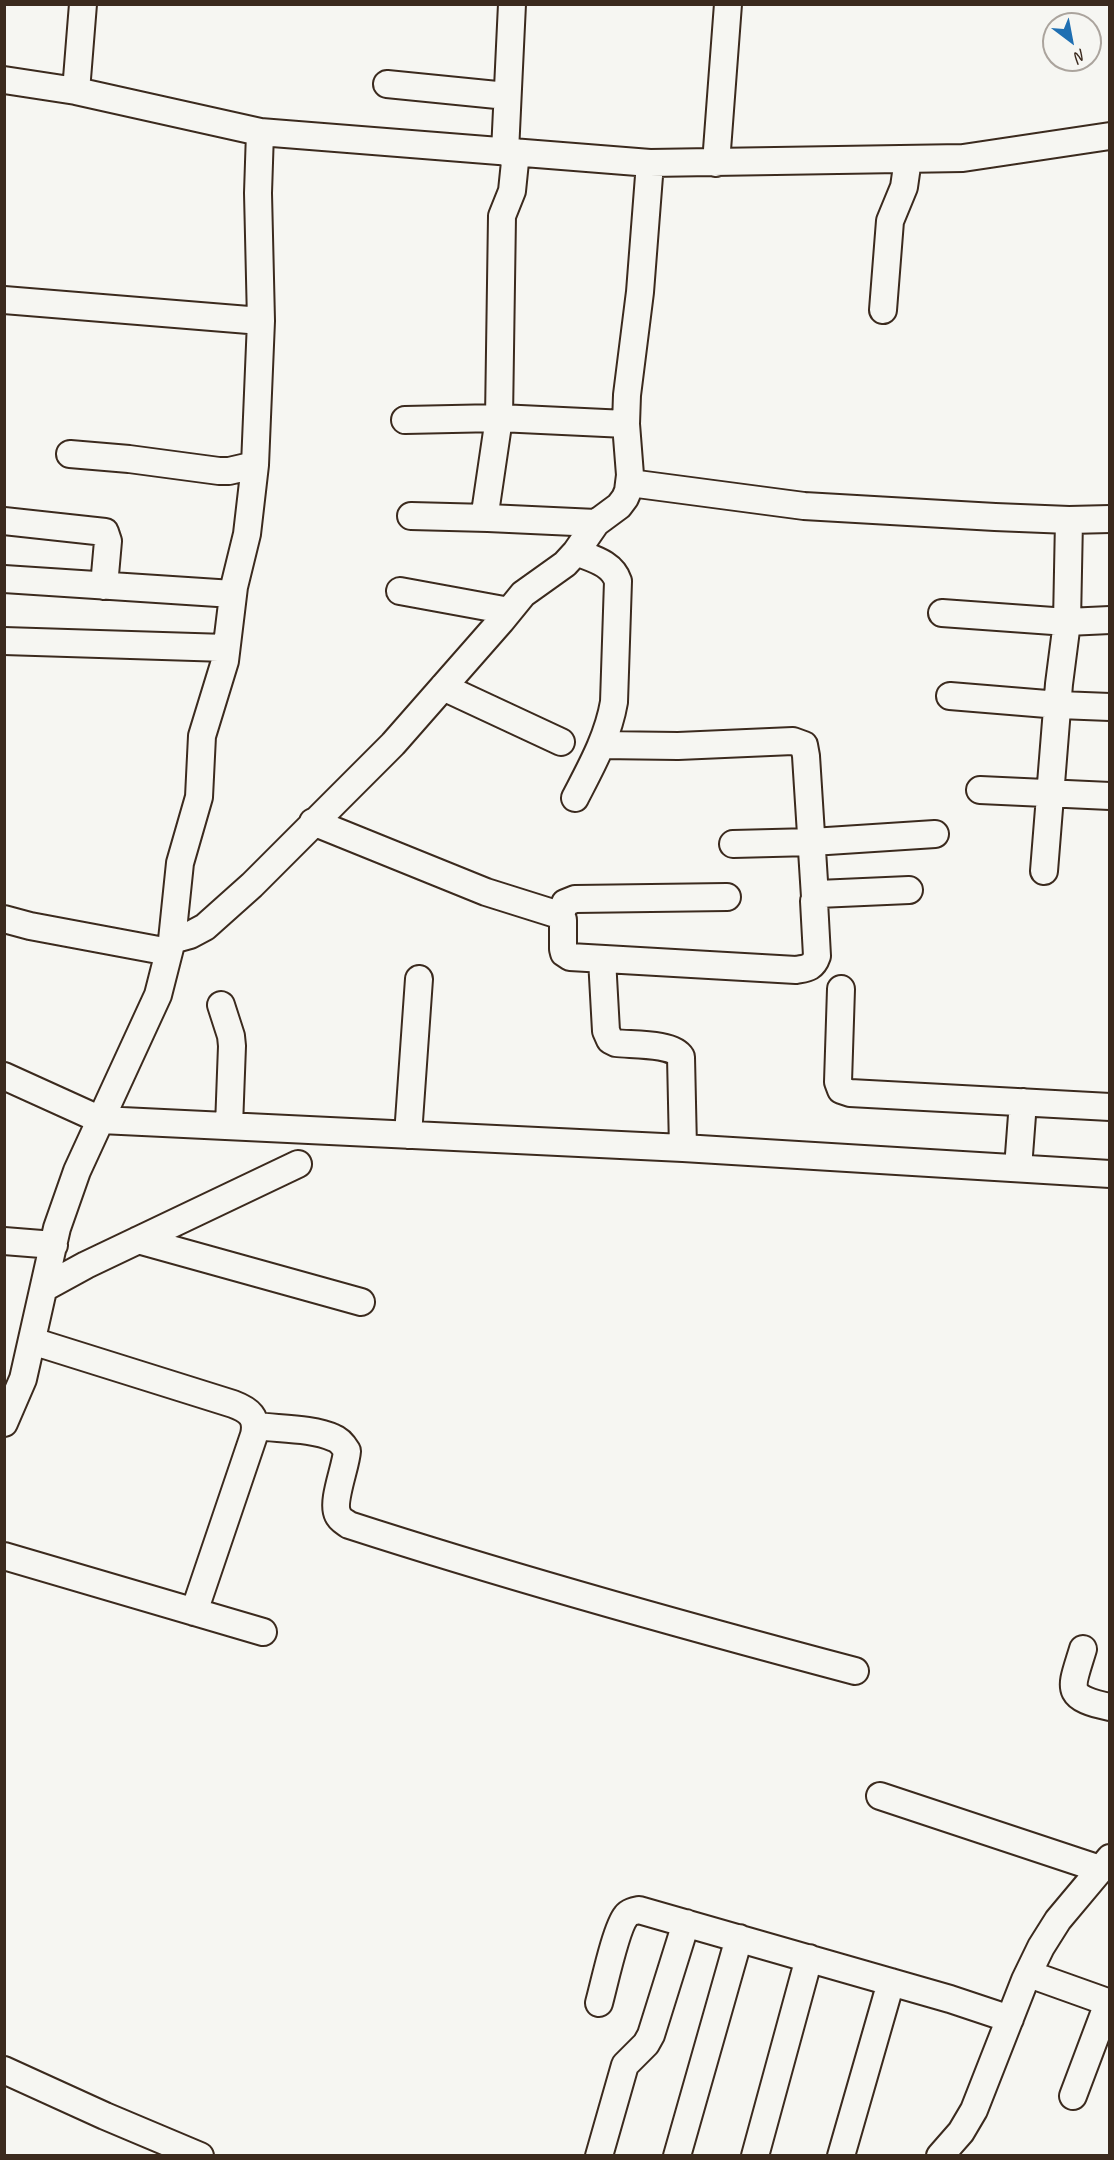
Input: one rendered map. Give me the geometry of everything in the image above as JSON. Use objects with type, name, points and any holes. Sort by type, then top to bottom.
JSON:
[{"type":"street","points":[[76,91],[83,4]]},
{"type":"street","points":[[488,518],[484,507],[500,418],[502,216],[512,191],[507,96],[512,4]]},
{"type":"street","points":[[716,163],[728,4]]},
{"type":"street","points":[[4,80],[76,91],[260,132],[650,163],[963,158],[1110,136]]},
{"type":"street","points":[[387,84],[507,96]]},
{"type":"street","points":[[4,1423],[22,1379],[57,1228],[77,1171],[158,995],[170,946],[180,863],[199,796],[202,736],[225,661],[233,594],[248,534],[255,465],[261,321],[258,193],[260,132]]},
{"type":"street","points":[[883,310],[890,221],[904,187],[908,159]]},
{"type":"street","points":[[4,919],[30,926],[170,946],[205,927],[252,885],[386,751],[523,594],[565,564],[596,523],[619,506],[625,498],[630,483],[626,424],[627,395],[640,292],[650,163]]},
{"type":"street","points":[[4,300],[261,321]]},
{"type":"street","points":[[405,420],[500,418],[626,424]]},
{"type":"street","points":[[70,454],[219,471],[255,465]]},
{"type":"street","points":[[630,483],[804,507],[1069,520],[1110,519]]},
{"type":"street","points":[[411,516],[596,523]]},
{"type":"street","points":[[1044,871],[1059,684],[1067,622],[1069,520]]},
{"type":"street","points":[[4,521],[105,532],[108,541],[104,586]]},
{"type":"street","points":[[575,798],[601,745],[611,718],[614,702],[618,581],[611,567],[576,552]]},
{"type":"street","points":[[4,579],[233,594]]},
{"type":"street","points":[[400,591],[509,611]]},
{"type":"street","points":[[942,613],[1067,622],[1110,620]]},
{"type":"street","points":[[4,641],[226,648]]},
{"type":"street","points":[[443,687],[561,742]]},
{"type":"street","points":[[950,696],[1110,708]]},
{"type":"street","points":[[313,822],[486,892],[560,917],[564,924],[564,953],[570,957],[796,970],[808,968],[815,963],[818,956],[804,745],[800,742],[678,746],[601,745]]},
{"type":"street","points":[[980,790],[1110,796]]},
{"type":"street","points":[[733,844],[812,842],[935,834]]},
{"type":"street","points":[[815,897],[821,893],[909,890]]},
{"type":"street","points":[[560,917],[565,903],[575,899],[728,897]]},
{"type":"street","points":[[602,959],[606,1031],[610,1040],[616,1043],[670,1048],[679,1053],[681,1057],[683,1148]]},
{"type":"street","points":[[408,1135],[419,979]]},
{"type":"street","points":[[841,989],[838,1082],[841,1090],[850,1093],[1110,1107]]},
{"type":"street","points":[[221,1005],[232,1046],[229,1126]]},
{"type":"street","points":[[4,1076],[100,1120],[683,1148],[1110,1174]]},
{"type":"street","points":[[1018,1168],[1023,1102]]},
{"type":"street","points":[[4,1241],[50,1265],[86,1265],[298,1164]]},
{"type":"street","points":[[138,1240],[362,1302]]},
{"type":"street","points":[[32,1341],[233,1404],[246,1409],[255,1419],[256,1426],[194,1612]]},
{"type":"street","points":[[256,1426],[314,1433],[334,1438],[342,1444],[347,1451],[336,1502],[337,1514],[349,1525],[672,1623],[855,1671]]},
{"type":"street","points":[[4,1556],[263,1632]]},
{"type":"street","points":[[1083,1649],[1074,1679],[1074,1689],[1079,1698],[1086,1702],[1110,1707]]},
{"type":"street","points":[[880,1796],[1105,1864],[1058,1920],[1041,1947],[974,2110],[961,2132],[940,2156]]},
{"type":"street","points":[[599,2003],[626,1916],[639,1910],[891,1982],[1010,2019]]},
{"type":"street","points":[[599,2156],[626,2065],[633,2055],[646,2044],[651,2035],[686,1923]]},
{"type":"street","points":[[677,2156],[739,1938]]},
{"type":"street","points":[[755,2156],[808,1958]]},
{"type":"street","points":[[1029,1974],[1108,2003],[1073,2096]]},
{"type":"street","points":[[841,2156],[891,1982]]},
{"type":"street","points":[[4,2070],[200,2156]]}]
